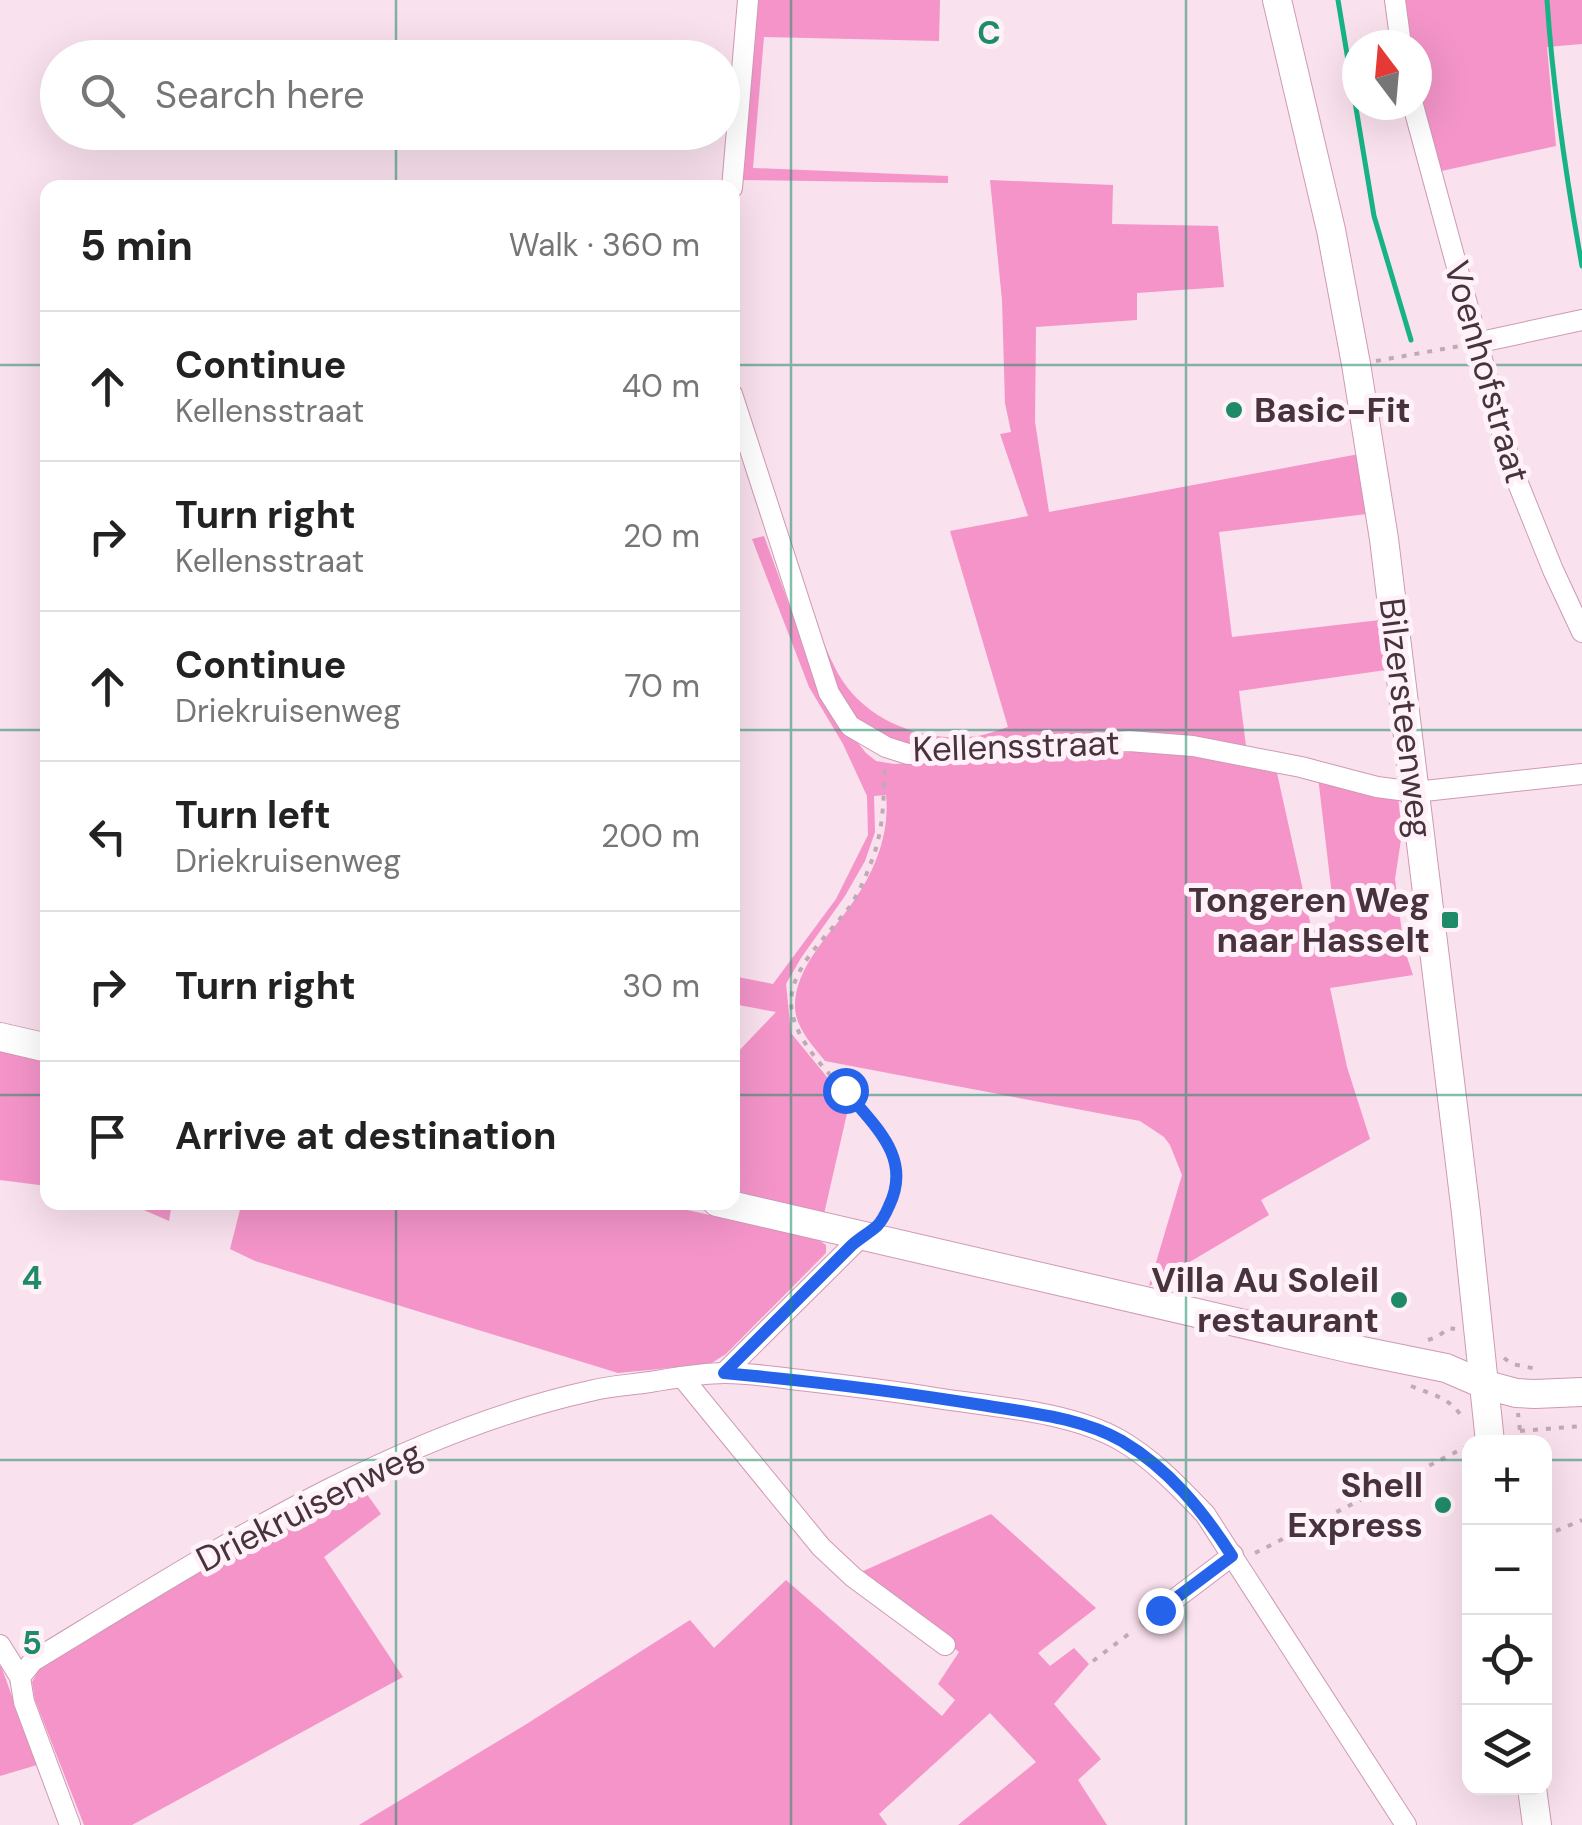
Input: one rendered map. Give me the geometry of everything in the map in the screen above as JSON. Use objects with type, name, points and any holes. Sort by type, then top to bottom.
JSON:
[{"type":"main road","name":"Bilzersteenweg","points":[[1277,0],[1330,230],[1384,539],[1466,1213],[1483,1384],[1474,1435]]},
{"type":"main road","points":[[0,1037],[40,1046]]},
{"type":"main road","points":[[740,1207],[1334,1346],[1446,1368],[1516,1393],[1582,1392]]},
{"type":"main road","points":[[1533,1795],[1537,1825]]},
{"type":"street","points":[[740,94],[748,0]]},
{"type":"street","points":[[1396,0],[1399,30]]},
{"type":"street","name":"Voenhofstraat","points":[[1416,120],[1511,466],[1582,632]]},
{"type":"street","points":[[733,180],[735,150]]},
{"type":"street","points":[[1476,343],[1582,320]]},
{"type":"street","points":[[740,419],[828,693],[850,726],[886,747]]},
{"type":"street","name":"Kellensstraat","points":[[886,747],[908,754],[1129,741],[1194,746],[1415,792],[1582,774]]},
{"type":"street","points":[[724,1373],[862,1236]]},
{"type":"street","name":"Driekruisenweg","points":[[20,1677],[34,1661],[172,1577],[342,1482],[532,1405],[594,1390],[724,1373],[903,1392],[1090,1426],[1131,1447],[1168,1476],[1205,1514],[1406,1825]]},
{"type":"street","points":[[682,1377],[821,1546],[853,1577],[945,1645]]},
{"type":"street","points":[[1150,1618],[1235,1559]]},
{"type":"street","points":[[0,1644],[20,1677],[24,1702],[70,1825]]},
{"type":"path","points":[[1356,364],[1476,343]]},
{"type":"path","name":"Kellensstraat","points":[[862,1236],[884,1218],[896,1192],[894,1154],[810,1050],[796,1029],[791,1006],[794,981],[852,904],[870,867],[882,832],[886,747]]},
{"type":"path","points":[[1512,1364],[1552,1369]]},
{"type":"path","points":[[1406,1384],[1450,1402],[1466,1426]]},
{"type":"path","points":[[1517,1435],[1520,1431],[1582,1426]]},
{"type":"path","points":[[1235,1559],[1462,1449]]},
{"type":"path","points":[[1552,1533],[1582,1520]]},
{"type":"path","points":[[1093,1661],[1150,1618]]},
{"type":"shaded area","points":[[754,0],[940,0],[939,41],[764,37],[753,168],[948,176],[948,183],[738,180]]},
{"type":"shaded area","points":[[1405,0],[1582,0],[1582,44],[1547,47],[1556,146],[1437,172],[1425,120],[1432,120],[1432,30],[1409,30]]},
{"type":"shaded area","points":[[990,180],[1113,185],[1112,224],[1218,226],[1224,287],[1137,293],[1137,320],[1036,327],[1035,422],[1049,512],[1359,454],[1367,514],[1219,532],[1232,637],[1380,620],[1386,670],[1239,691],[1246,746],[923,751],[867,730],[841,705],[813,617],[842,680],[884,719],[939,736],[978,736],[1008,727],[950,531],[1028,516],[1000,434],[1011,432],[1005,403],[1002,300]]},
{"type":"shaded area","points":[[764,536],[814,673],[834,713],[876,761],[894,764],[1172,750],[1277,773],[1312,931],[1335,921],[1318,777],[1398,796],[1402,833],[1395,879],[1404,948],[1413,975],[1330,988],[1347,1067],[1370,1139],[1261,1200],[1269,1215],[1149,1286],[1182,1175],[1164,1137],[1140,1121],[825,1061],[798,1023],[796,993],[807,965],[853,902],[874,865],[887,809],[886,795],[874,796],[875,832],[865,861],[786,984],[791,1033],[848,1109],[824,1214],[740,1193],[740,1050],[776,1012],[740,1005],[740,977],[773,984],[836,899],[868,835],[867,796],[843,744],[809,687],[752,539]]},
{"type":"shaded area","points":[[0,1051],[40,1060],[40,1185],[0,1180]]},
{"type":"shaded area","points":[[144,1210],[171,1210],[169,1221]]},
{"type":"shaded area","points":[[240,1210],[688,1210],[819,1240],[826,1245],[826,1253],[726,1354],[710,1364],[618,1373],[255,1261],[230,1249]]},
{"type":"shaded area","points":[[359,1483],[381,1514],[324,1557],[403,1677],[132,1825],[84,1825],[35,1700],[32,1682],[40,1668],[310,1506]]},
{"type":"shaded area","points":[[991,1514],[1096,1608],[1038,1653],[1050,1666],[1074,1648],[1089,1664],[1054,1704],[1101,1759],[1078,1780],[1107,1825],[958,1825],[1036,1762],[990,1713],[879,1814],[887,1825],[359,1825],[690,1620],[714,1648],[786,1580],[942,1716],[955,1700],[938,1684],[959,1652],[861,1572]]},
{"type":"shaded area","points":[[0,1667],[37,1765],[0,1776]]},
{"type":"waterway","points":[[1338,0],[1374,216],[1411,340]]},
{"type":"waterway","points":[[1547,0],[1561,133],[1582,266]]},
{"type":"place","name":"Basic-Fit","points":[[1234,410]]},
{"type":"place","name":"Tongeren Weg naar Hasselt","points":[[1450,920]]},
{"type":"place","name":"Villa Au Soleil restaurant","points":[[1399,1300]]},
{"type":"place","name":"Shell Express","points":[[1443,1505]]},
{"type":"route","points":[[845,1090],[894,1154],[896,1192],[875,1228],[852,1245],[724,1373],[903,1392],[1054,1417],[1090,1426],[1119,1440],[1168,1476],[1205,1514],[1232,1556],[1160,1610]]}]
